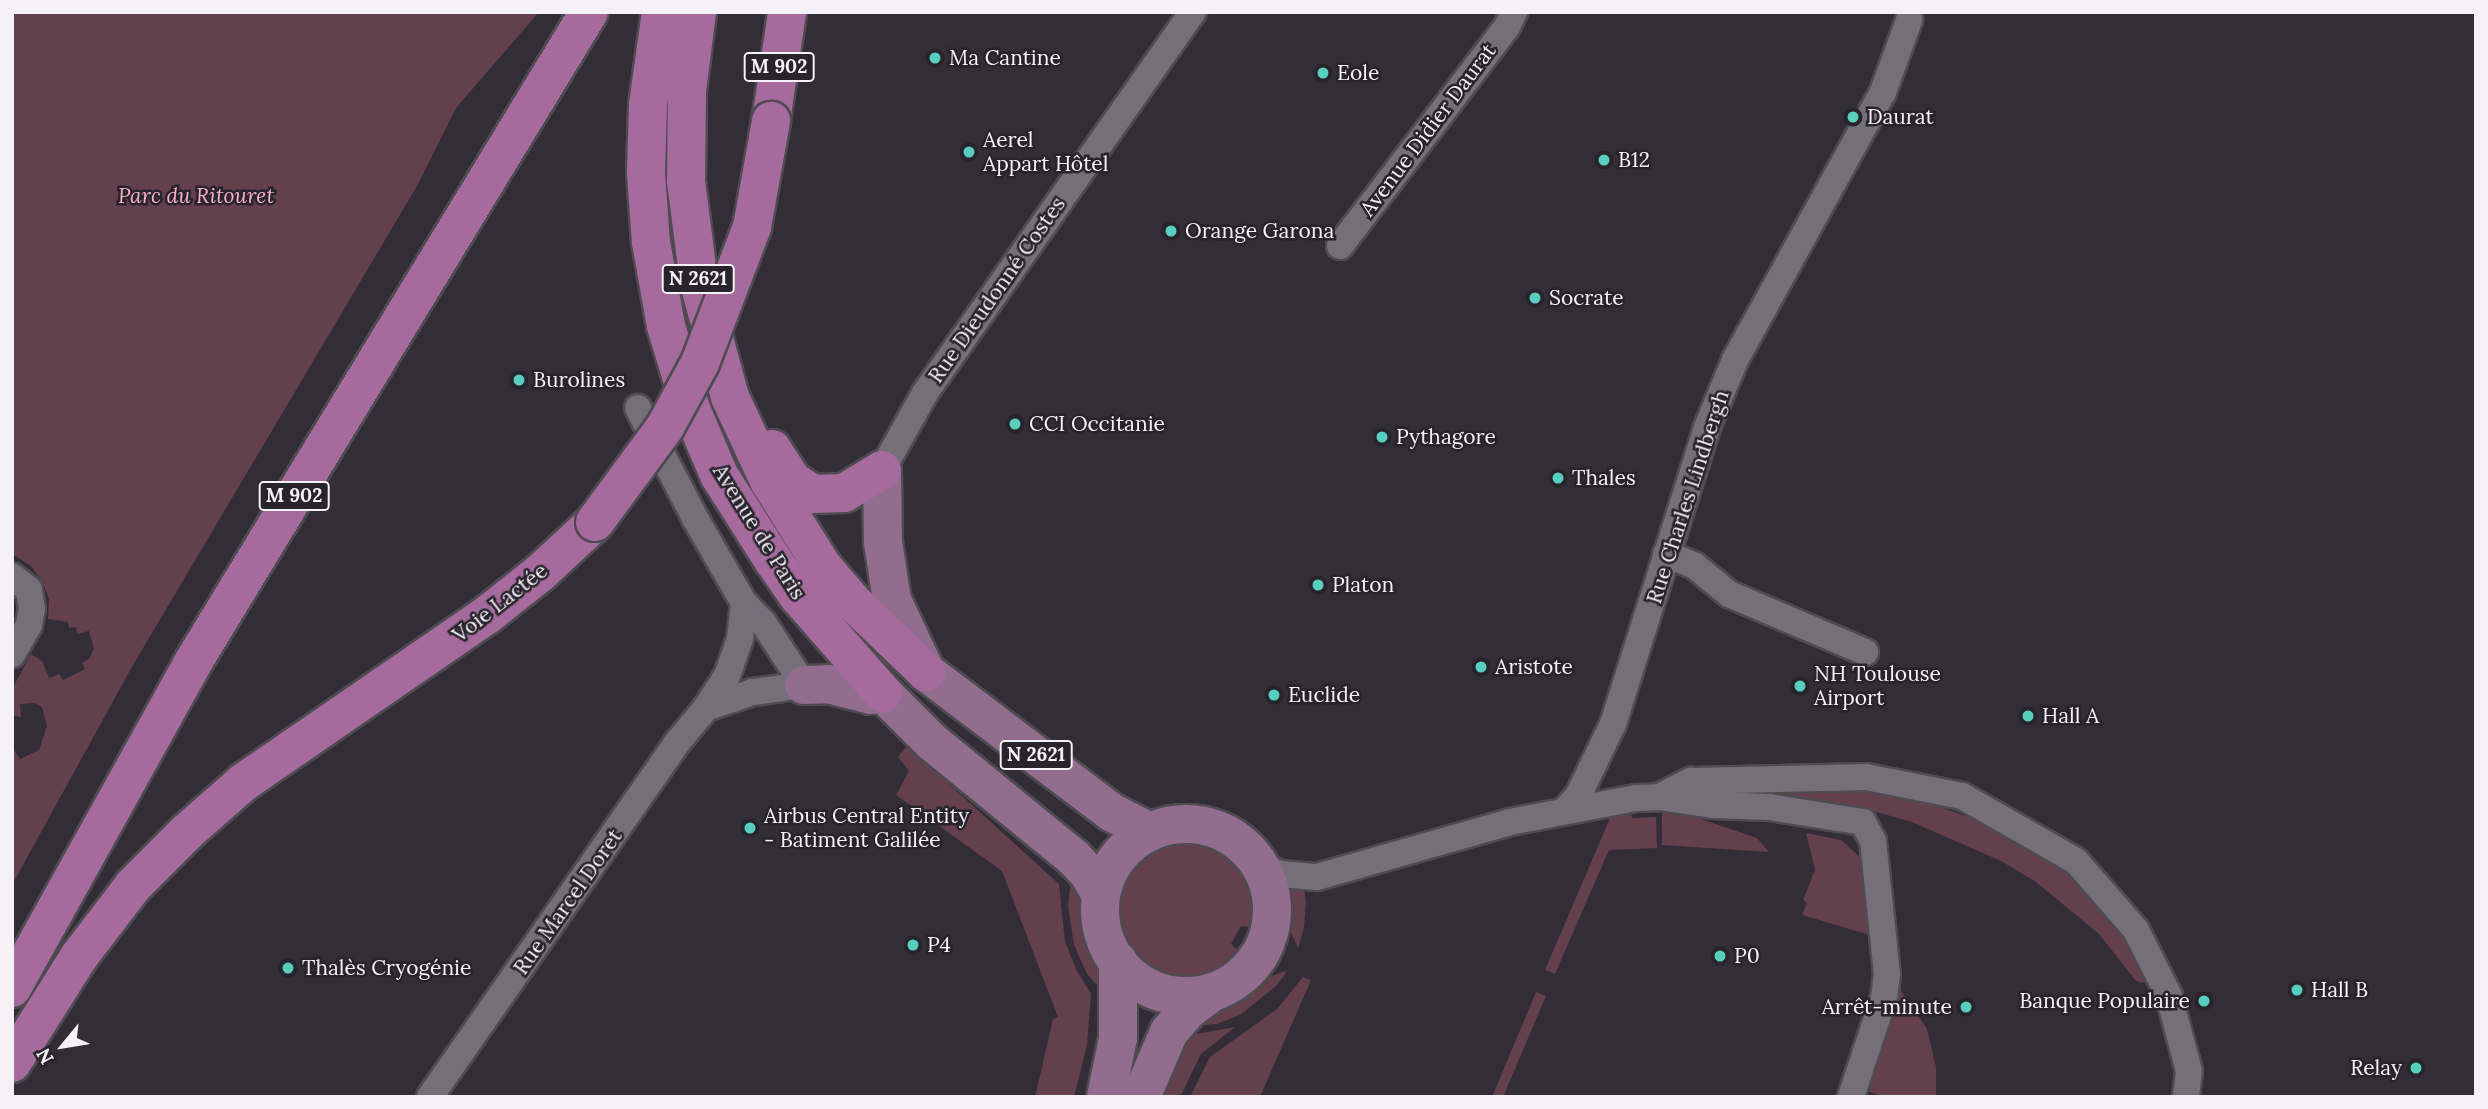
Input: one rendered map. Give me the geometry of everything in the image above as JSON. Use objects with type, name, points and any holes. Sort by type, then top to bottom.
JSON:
[{"type":"highway","name":"M 902","points":[[12,988],[192,664],[589,12]]},
{"type":"highway","name":"Avenue de Paris","points":[[661,12],[648,105],[646,173],[651,243],[666,326],[691,409],[719,475],[779,569],[798,596],[883,693]]},
{"type":"highway","name":"Avenue de Paris","points":[[697,12],[687,91],[686,181],[698,283],[730,397],[754,450],[803,536],[854,603],[926,673]]},
{"type":"highway","name":"Voie Lactée","points":[[12,1063],[78,958],[133,886],[187,832],[244,782],[487,615],[540,573],[595,522],[665,427],[700,363],[752,228],[787,12]]},
{"type":"highway","points":[[718,359],[793,481],[813,494],[844,493],[882,470]]},
{"type":"main road","points":[[882,470],[883,542],[892,600],[926,673]]},
{"type":"main road","name":"Avenue de Paris","points":[[926,673],[1111,812],[1150,832]]},
{"type":"main road","points":[[804,685],[828,684],[871,695],[883,693]]},
{"type":"main road","name":"Avenue de Paris","points":[[883,693],[933,743],[1074,858],[1089,874],[1100,894]]},
{"type":"main road","points":[[1182,824],[1214,828],[1243,845],[1261,867],[1270,891],[1269,934],[1261,953],[1248,970],[1231,984],[1212,992],[1191,996],[1170,995],[1141,982],[1118,961],[1103,929],[1100,894],[1114,863],[1124,850],[1150,832],[1182,824]]},
{"type":"main road","points":[[1106,1097],[1118,1038],[1118,961]]},
{"type":"main road","points":[[1141,1097],[1169,1032],[1186,1011],[1212,992]]},
{"type":"street","name":"Rue Dieudonné Costes","points":[[882,470],[925,393],[1193,12]]},
{"type":"street","name":"Avenue Didier Daurat","points":[[1340,246],[1507,27],[1514,12]]},
{"type":"street","name":"Rue Charles Lindbergh","points":[[1565,810],[1578,796],[1613,724],[1706,430],[1735,360],[1882,92],[1913,15]]},
{"type":"street","points":[[638,408],[658,450],[744,603],[764,624],[804,685],[752,692],[706,708]]},
{"type":"street","points":[[1666,554],[1695,566],[1729,594],[1865,652]]},
{"type":"street","points":[[12,576],[29,590],[32,609],[29,625],[12,655]]},
{"type":"street","name":"Rue Marcel Doret","points":[[430,1097],[632,812],[677,743],[706,708],[727,676],[740,639],[744,603]]},
{"type":"street","points":[[1659,797],[1691,781],[1866,777],[1962,796],[2076,861],[2136,930],[2182,989],[2204,1071],[2204,1097]]},
{"type":"street","points":[[1261,867],[1281,874],[1317,877],[1565,810],[1659,797],[1713,805],[1769,807],[1863,822],[1873,841],[1887,974],[1884,997],[1851,1097]]},
{"type":"street","points":[[2136,930],[2169,996],[2189,1071],[2186,1097]]},
{"type":"green space","name":"Parc du Ritouret","points":[[12,12],[539,12],[456,108],[417,186],[133,665],[12,885],[12,747],[20,759],[39,750],[47,726],[42,707],[34,703],[20,704],[21,717],[12,715],[12,689],[31,654],[42,661],[49,678],[59,674],[63,680],[85,669],[82,663],[89,659],[94,649],[89,631],[77,634],[76,627],[69,628],[68,622],[48,619],[49,599],[43,583],[31,566],[12,554]]},
{"type":"green space","points":[[907,746],[1059,884],[1065,942],[1077,971],[1091,994],[1087,1045],[1074,1097],[1035,1097],[1053,1019],[1058,1017],[1002,871],[896,795],[909,771],[898,757]]},
{"type":"green space","points":[[1758,784],[1829,786],[1914,797],[1997,828],[2074,873],[2107,907],[2152,978],[2142,983],[2136,981],[2099,934],[2036,882],[2001,861],[1912,822],[1869,810],[1791,797],[1759,796]]},
{"type":"green space","points":[[1662,811],[1677,811],[1757,838],[1769,852],[1662,845]]},
{"type":"green space","points":[[1631,813],[1632,818],[1656,817],[1657,848],[1609,850],[1555,974],[1545,970],[1611,816]]},
{"type":"green space","points":[[1806,833],[1841,840],[1861,858],[1877,937],[1802,915],[1807,903],[1803,900],[1815,870]]},
{"type":"green space","points":[[1194,841],[1220,849],[1240,867],[1253,891],[1255,909],[1251,927],[1241,926],[1231,944],[1240,952],[1229,964],[1205,976],[1178,979],[1152,970],[1132,952],[1119,928],[1117,901],[1125,875],[1143,855],[1167,843]]},
{"type":"green space","points":[[1071,878],[1083,893],[1085,928],[1092,953],[1104,971],[1105,994],[1087,974],[1074,945],[1068,906]]},
{"type":"green space","points":[[1290,888],[1304,890],[1306,901],[1304,928],[1298,948],[1288,926]]},
{"type":"green space","points":[[1285,971],[1276,986],[1240,1015],[1217,1024],[1187,1027],[1242,997],[1258,981]]},
{"type":"green space","points":[[1303,977],[1311,980],[1260,1097],[1190,1097],[1210,1057],[1277,1009]]},
{"type":"green space","points":[[1898,986],[1927,1029],[1936,1067],[1936,1097],[1883,1097],[1865,1090]]},
{"type":"green space","points":[[1536,992],[1546,996],[1503,1097],[1492,1097]]},
{"type":"green space","points":[[1235,1027],[1201,1054],[1180,1097],[1153,1097],[1161,1075],[1191,1035]]},
{"type":"place","name":"Ma Cantine","points":[[935,58]]},
{"type":"place","name":"Eole","points":[[1323,73]]},
{"type":"place","name":"Daurat","points":[[1853,117]]},
{"type":"place","name":"Aerel Appart Hôtel","points":[[969,152]]},
{"type":"place","name":"B12","points":[[1604,160]]},
{"type":"place","name":"Orange Garona","points":[[1171,231]]},
{"type":"place","name":"Socrate","points":[[1535,298]]},
{"type":"place","name":"Burolines","points":[[519,380]]},
{"type":"place","name":"CCI Occitanie","points":[[1015,424]]},
{"type":"place","name":"Pythagore","points":[[1382,437]]},
{"type":"place","name":"Thales","points":[[1558,478]]},
{"type":"place","name":"Platon","points":[[1318,585]]},
{"type":"place","name":"Aristote","points":[[1481,667]]},
{"type":"place","name":"NH Toulouse Airport","points":[[1800,686]]},
{"type":"place","name":"Euclide","points":[[1274,695]]},
{"type":"place","name":"Hall A","points":[[2028,716]]},
{"type":"place","name":"Airbus Central Entity - Batiment Galilée","points":[[750,828]]},
{"type":"place","name":"P4","points":[[913,945]]},
{"type":"place","name":"P0","points":[[1720,956]]},
{"type":"place","name":"Thalès Cryogénie","points":[[288,968]]},
{"type":"place","name":"Hall B","points":[[2297,990]]},
{"type":"place","name":"Banque Populaire","points":[[2204,1001]]},
{"type":"place","name":"Arrêt-minute","points":[[1966,1007]]},
{"type":"place","name":"Relay","points":[[2416,1068]]}]
